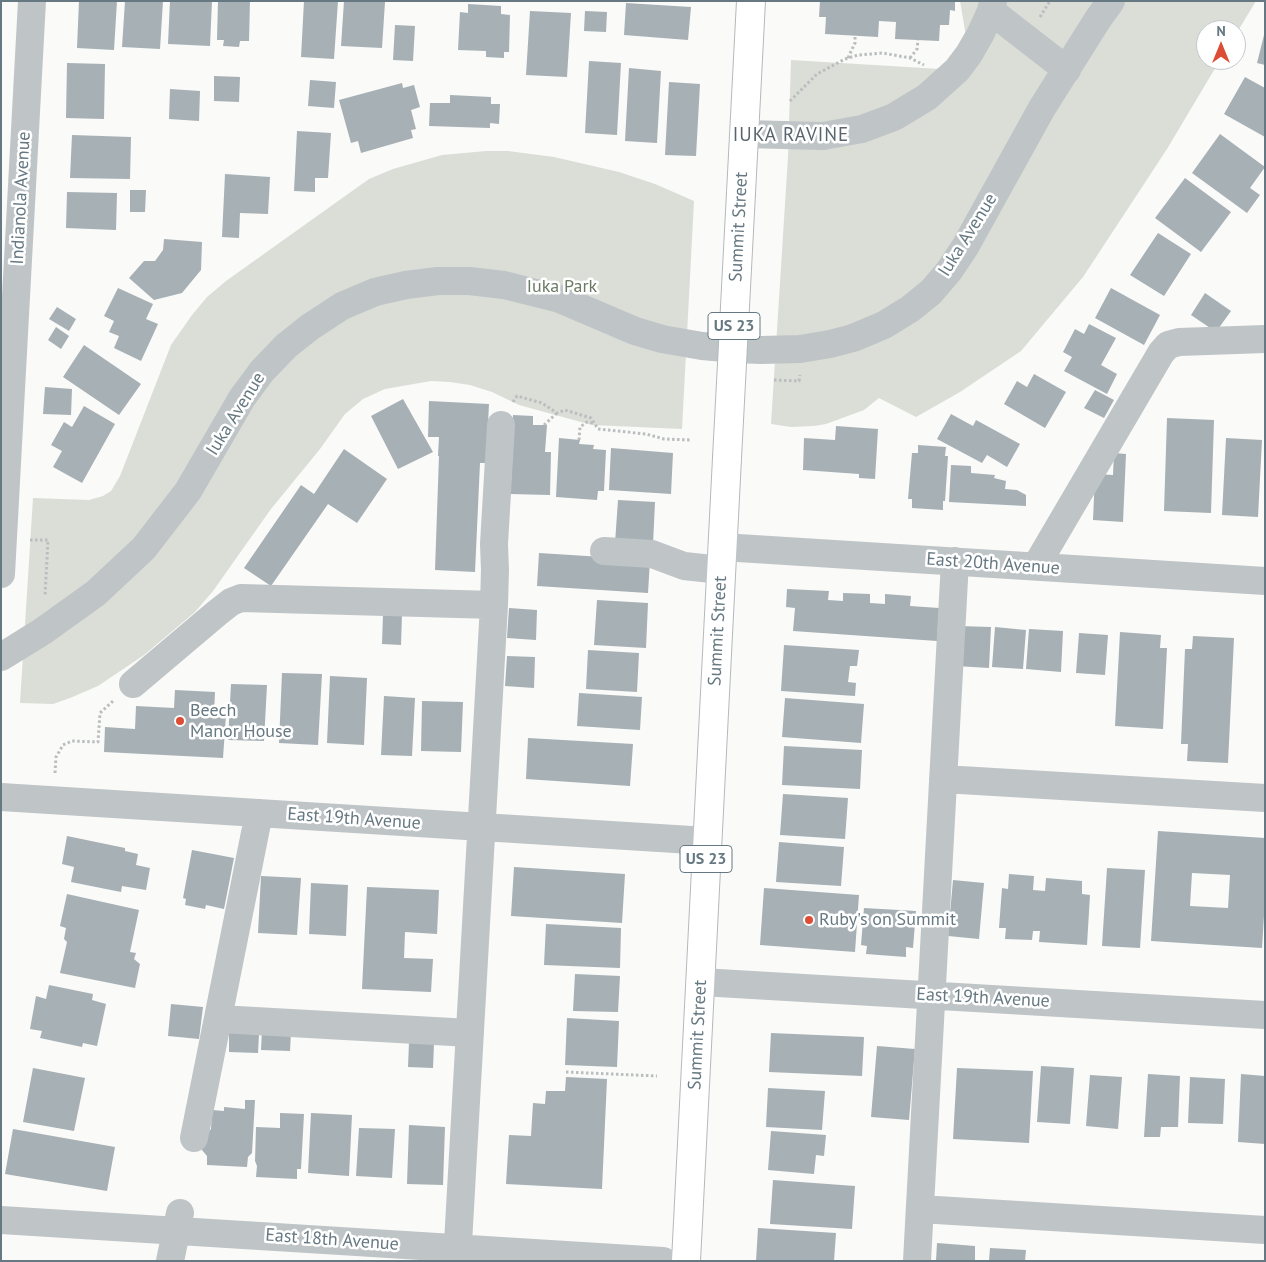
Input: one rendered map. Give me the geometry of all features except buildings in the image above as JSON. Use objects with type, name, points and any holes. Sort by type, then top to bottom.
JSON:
[{"type":"main road","name":"Summit Street","points":[[686,1261],[751,1]]},
{"type":"street","name":"Indianola Avenue","points":[[1,574],[5,505],[5,416],[12,166],[32,1]]},
{"type":"street","name":"Iuka Avenue","points":[[1,657],[43,631],[96,593],[144,548],[188,491],[242,398],[262,371],[286,346],[310,327],[342,306],[375,292],[406,284],[438,280],[469,280],[533,291],[560,299],[634,331],[662,339],[702,346],[761,350],[800,349],[830,344],[853,338],[884,325],[910,309],[930,292],[948,271],[964,247],[1042,108],[1111,1]]},
{"type":"street","points":[[744,134],[809,136],[841,133],[862,129],[894,118],[912,107],[957,70],[969,54],[992,6],[1067,70]]},
{"type":"street","points":[[1036,566],[1161,353],[1168,346],[1179,342],[1265,339]]},
{"type":"street","points":[[457,1254],[494,605],[494,544],[501,425]]},
{"type":"street","name":"East 20th Avenue","points":[[604,550],[652,554],[684,566],[722,558],[955,561],[1265,581]]},
{"type":"street","points":[[917,1261],[955,561]]},
{"type":"street","points":[[133,684],[217,613],[231,602],[241,598],[494,605]]},
{"type":"street","points":[[944,780],[1265,798]]},
{"type":"street","name":"East 19th Avenue","points":[[1,797],[707,841]]},
{"type":"street","points":[[194,1138],[259,813]]},
{"type":"street","name":"East 19th Avenue","points":[[701,982],[1265,1015]]},
{"type":"street","points":[[218,1019],[470,1033]]},
{"type":"street","points":[[920,1209],[1265,1230]]},
{"type":"street","name":"East 18th Avenue","points":[[1,1220],[178,1221],[457,1254],[663,1261]]},
{"type":"street","points":[[170,1261],[178,1221]]},
{"type":"path","points":[[848,58],[855,43],[855,36]]},
{"type":"path","points":[[910,58],[917,48],[918,40]]},
{"type":"path","points":[[790,101],[817,74],[829,66],[858,55],[883,52],[910,58],[946,80]]},
{"type":"path","points":[[501,425],[517,396],[542,403],[557,413]]},
{"type":"path","points":[[544,425],[557,413],[564,410],[591,418],[598,429],[646,434],[664,439],[692,440]]},
{"type":"path","points":[[579,440],[580,427],[587,422],[594,423]]},
{"type":"path","points":[[24,540],[48,540],[43,631]]},
{"type":"path","points":[[55,779],[56,757],[62,744],[72,741],[98,742],[100,713],[133,684]]},
{"type":"path","points":[[566,1072],[657,1076]]},
{"type":"green space","points":[[960,1],[1256,1],[1244,20],[1196,20],[1196,70],[1214,70],[1167,149],[1083,277],[1021,351],[960,392],[916,417],[879,398],[864,410],[826,424],[791,427],[771,424],[788,157],[791,60],[957,70],[969,54]]},
{"type":"green space","name":"Iuka Park","points":[[508,151],[554,157],[619,172],[655,184],[694,201],[682,429],[592,425],[519,405],[492,392],[470,385],[450,382],[431,381],[385,389],[363,399],[345,414],[320,449],[271,509],[213,591],[195,612],[144,655],[98,686],[53,704],[20,703],[33,498],[89,500],[103,496],[111,491],[120,476],[171,345],[207,297],[226,281],[369,179],[393,169],[442,155]]},
{"type":"place","name":"Beech Manor House","points":[[180,721]]},
{"type":"place","name":"Ruby's on Summit","points":[[809,920]]},
{"type":"district","name":"IUKA RAVINE","points":[[791,136]]}]
